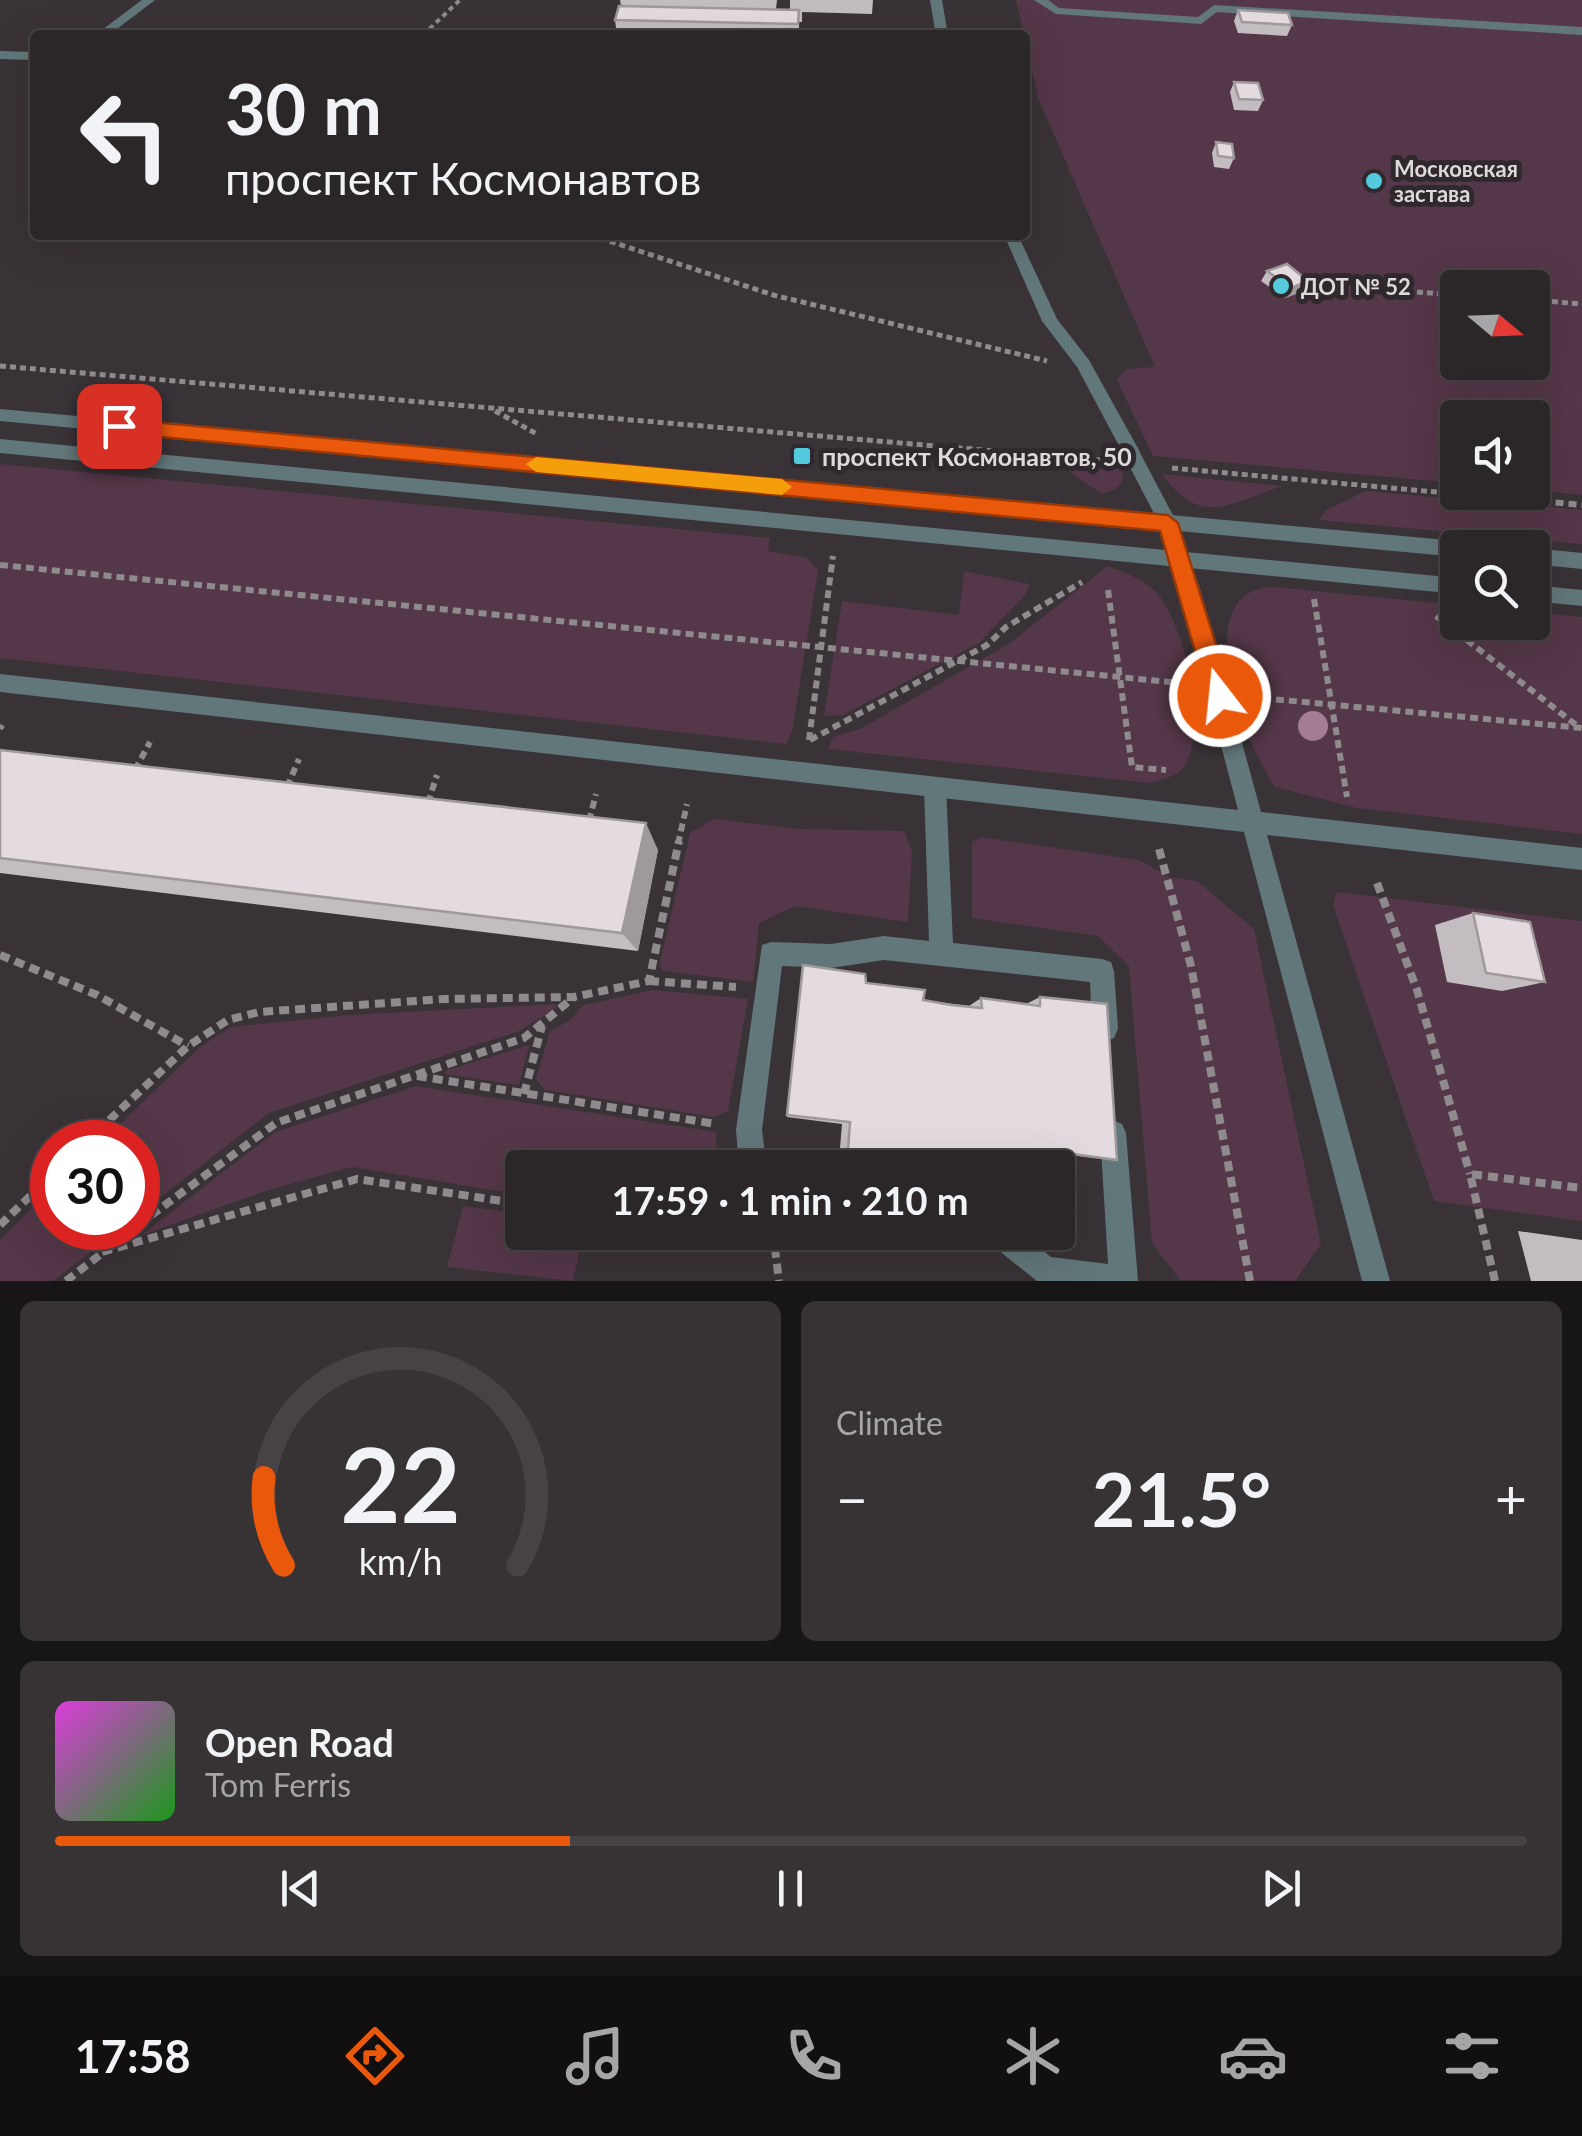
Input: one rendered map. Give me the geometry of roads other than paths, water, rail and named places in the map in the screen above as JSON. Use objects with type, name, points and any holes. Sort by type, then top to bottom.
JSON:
[{"type":"street","points":[[108,30],[149,0]]},
{"type":"street","points":[[936,0],[941,30]]},
{"type":"street","points":[[1040,0],[1056,11],[1201,21],[1210,4],[1582,30]]},
{"type":"street","points":[[0,55],[30,56]]},
{"type":"street","points":[[1013,240],[1050,320],[1083,364],[1168,523],[1376,1281]]},
{"type":"street","points":[[0,415],[1440,547]]},
{"type":"street","points":[[0,446],[1440,584]]},
{"type":"street","points":[[1550,558],[1582,561]]},
{"type":"street","points":[[1550,595],[1582,598]]},
{"type":"street","points":[[0,683],[1582,859]]},
{"type":"street","points":[[936,787],[940,952]]},
{"type":"street","points":[[751,1150],[749,1130],[771,954],[832,956],[884,948],[1102,972],[1107,1049]]},
{"type":"street","points":[[1020,1250],[1044,1270],[1123,1281],[1111,1106]]},
{"type":"place","name":"Московская застава","points":[[1374,181]]},
{"type":"place","name":"ДОТ № 52","points":[[1281,286]]},
{"type":"place","name":"проспект Космонавтов, 50","points":[[802,456]]}]
